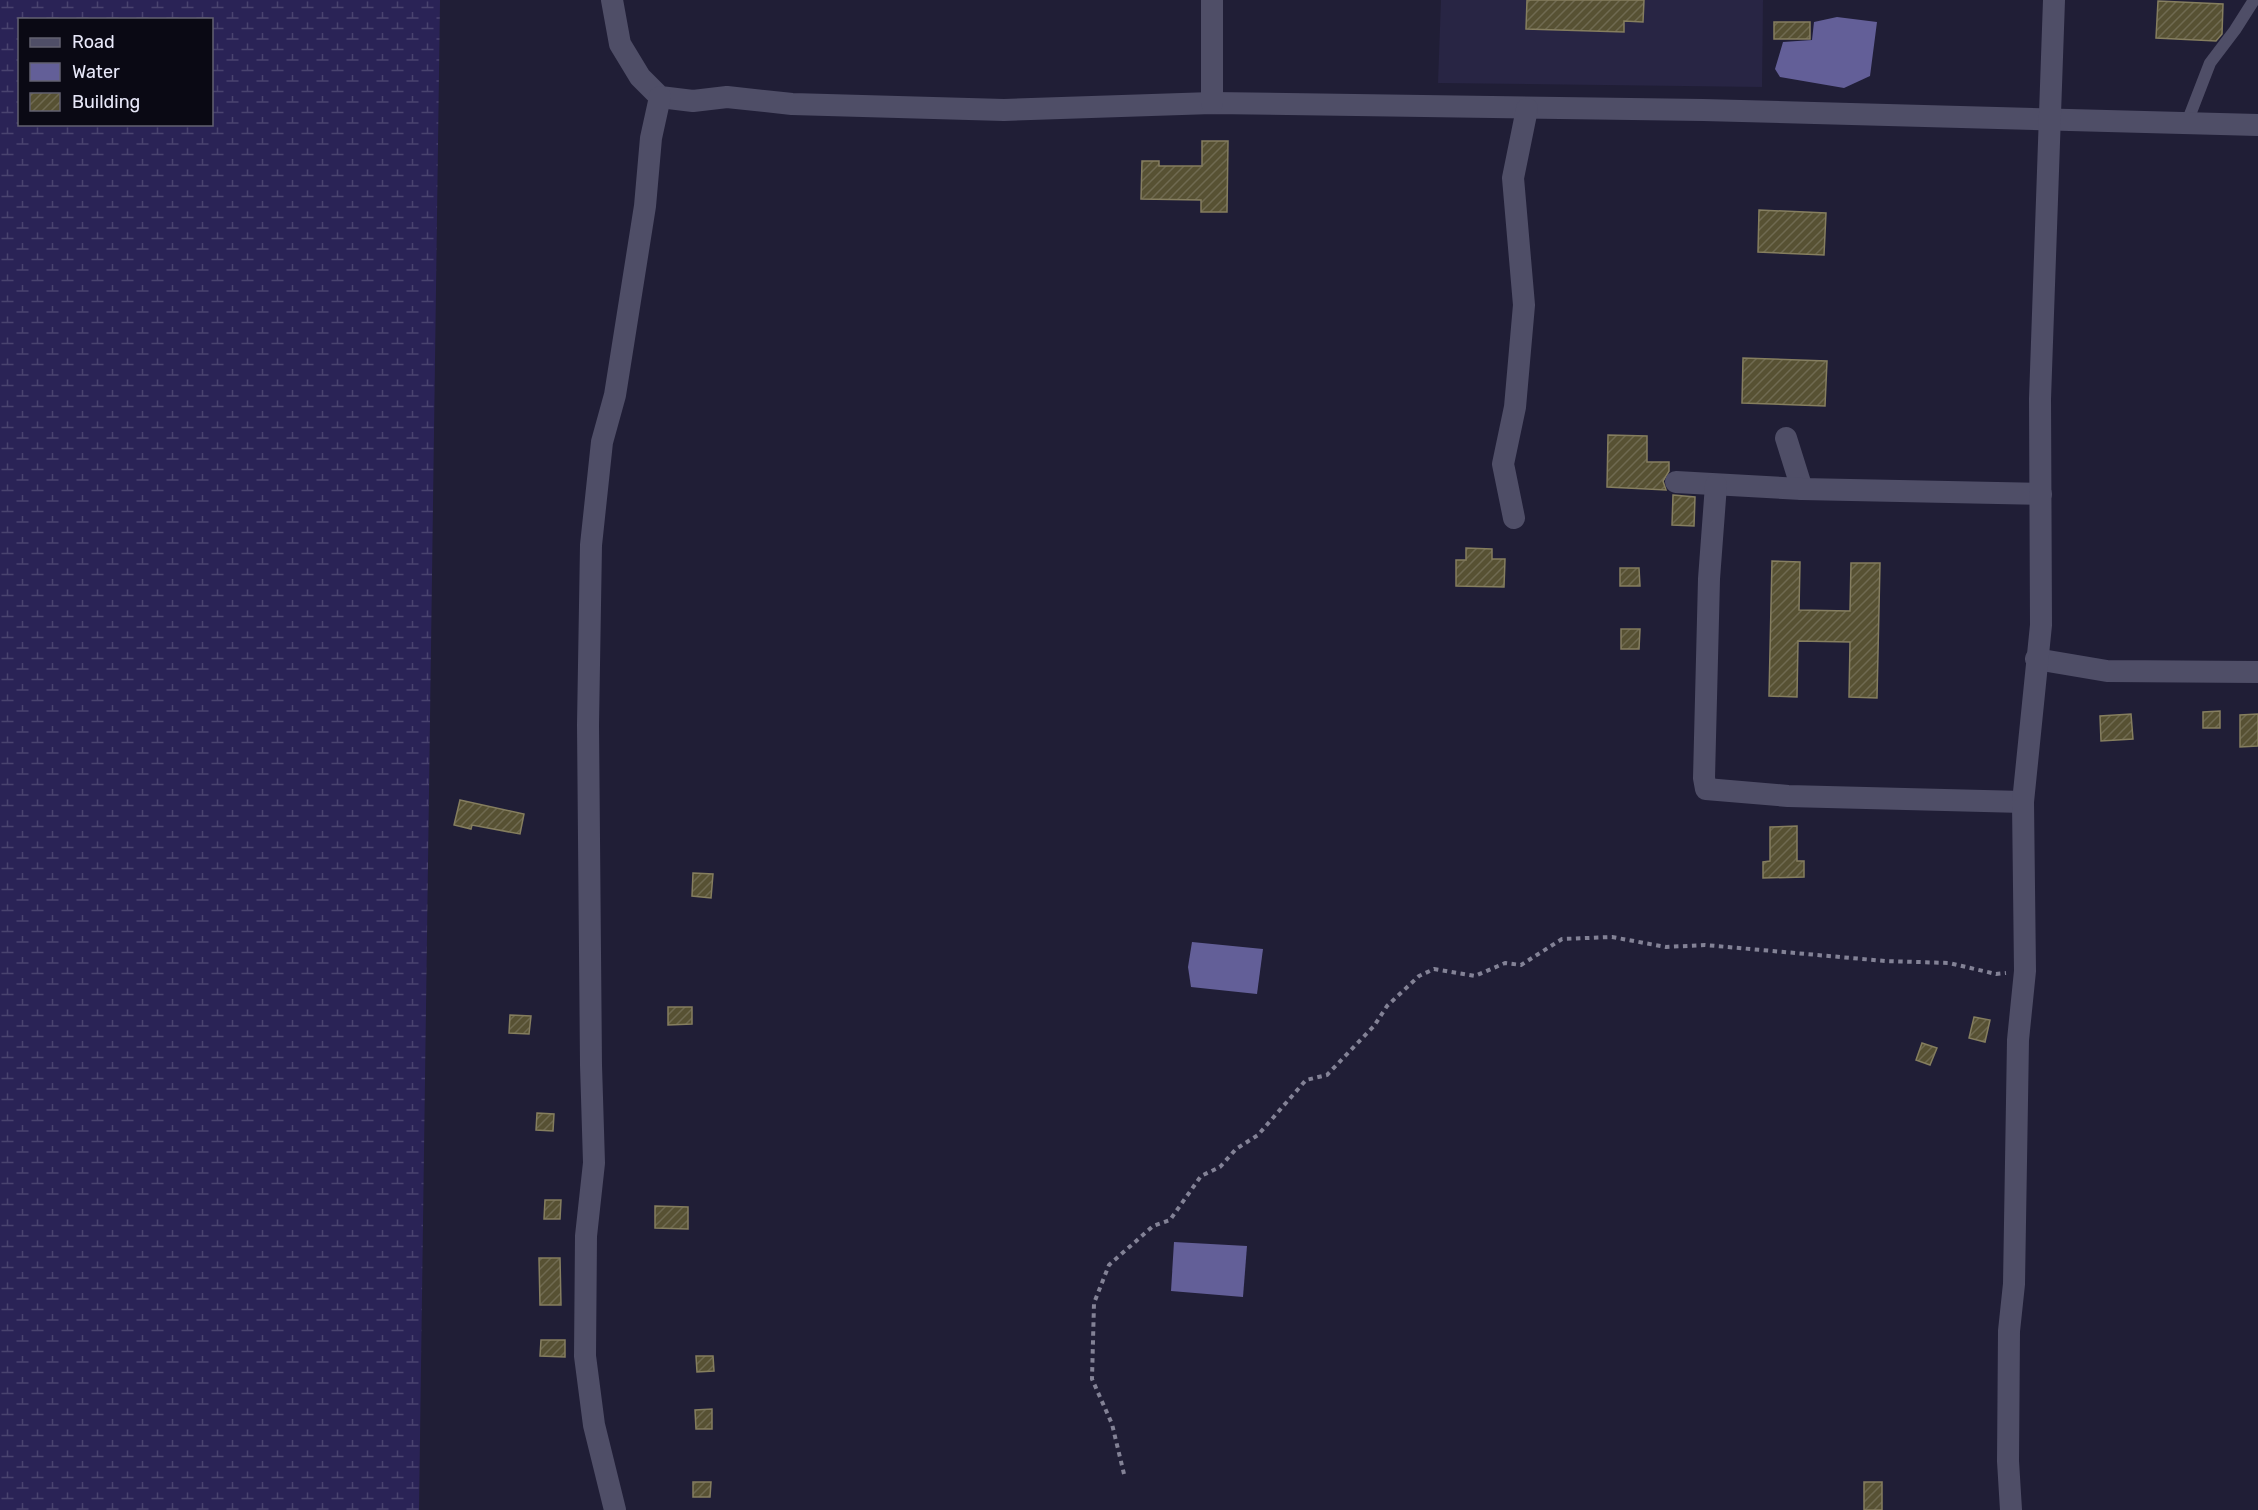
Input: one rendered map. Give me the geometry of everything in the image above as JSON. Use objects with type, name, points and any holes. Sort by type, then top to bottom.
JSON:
[{"type":"street","points":[[612,0],[620,44],[640,77],[660,97],[693,101],[727,97],[792,104],[1004,110],[1212,103],[1703,110],[2186,125],[2258,125]]},
{"type":"street","points":[[1212,0],[1212,103]]},
{"type":"street","points":[[2011,1510],[2008,1461],[2009,1331],[2014,1284],[2018,1040],[2025,971],[2023,802],[2041,625],[2040,399],[2054,0]]},
{"type":"street","points":[[615,1510],[594,1425],[585,1356],[586,1236],[594,1163],[588,725],[591,545],[602,442],[615,395],[645,206],[651,138],[660,97]]},
{"type":"street","points":[[1514,518],[1503,464],[1515,407],[1524,305],[1514,178],[1527,109]]},
{"type":"street","points":[[1786,438],[1802,489]]},
{"type":"street","points":[[1676,482],[1802,489],[2041,494]]},
{"type":"street","points":[[1716,485],[1709,579],[1704,778],[1706,789],[1788,796],[2023,802]]},
{"type":"street","points":[[2036,659],[2107,671],[2258,672]]},
{"type":"lane","points":[[2186,125],[2210,63],[2254,0]]},
{"type":"path","points":[[1124,1474],[1112,1424],[1092,1378],[1094,1303],[1108,1265],[1154,1226],[1170,1220],[1201,1176],[1220,1167],[1236,1149],[1258,1135],[1306,1080],[1327,1075],[1374,1026],[1387,1006],[1419,976],[1434,969],[1475,976],[1505,963],[1521,965],[1562,939],[1612,937],[1666,947],[1705,945],[1885,961],[1949,963],[1996,974],[2025,971]]},
{"type":"shaded area","points":[[1441,0],[1763,0],[1762,87],[1438,83]]},
{"type":"green space","points":[[0,0],[440,0],[419,1510],[0,1510]]},
{"type":"water","points":[[1837,17],[1877,22],[1870,76],[1844,88],[1780,77],[1775,69],[1783,42],[1812,40],[1814,22]]},
{"type":"water","points":[[1192,942],[1263,949],[1257,994],[1191,987],[1188,967]]},
{"type":"water","points":[[1174,1242],[1247,1246],[1243,1297],[1171,1291]]},
{"type":"building","points":[[1527,0],[1644,0],[1643,22],[1624,21],[1624,32],[1526,29]]},
{"type":"building","points":[[2158,1],[2223,4],[2222,34],[2216,41],[2156,38]]},
{"type":"building","points":[[1774,22],[1810,22],[1810,39],[1774,39]]},
{"type":"building","points":[[1202,141],[1228,141],[1227,212],[1201,212],[1201,200],[1141,199],[1142,161],[1159,161],[1159,166],[1202,166]]},
{"type":"building","points":[[1759,210],[1826,213],[1824,255],[1758,252]]},
{"type":"building","points":[[1743,358],[1827,361],[1825,406],[1742,403]]},
{"type":"building","points":[[1608,435],[1647,436],[1647,462],[1669,462],[1669,471],[1663,481],[1666,490],[1607,487]]},
{"type":"building","points":[[1673,495],[1695,497],[1694,526],[1672,525]]},
{"type":"building","points":[[1466,548],[1492,549],[1492,559],[1505,559],[1504,587],[1456,586],[1456,560],[1466,560]]},
{"type":"building","points":[[1772,561],[1800,562],[1799,610],[1850,611],[1851,563],[1880,563],[1877,698],[1849,697],[1850,642],[1798,641],[1797,697],[1769,696]]},
{"type":"building","points":[[1620,568],[1639,568],[1640,586],[1620,586]]},
{"type":"building","points":[[1621,629],[1640,629],[1639,649],[1621,649]]},
{"type":"building","points":[[2220,711],[2220,728],[2203,728],[2203,712]]},
{"type":"building","points":[[2131,714],[2133,739],[2101,741],[2100,716]]},
{"type":"building","points":[[2258,714],[2258,746],[2240,747],[2240,715]]},
{"type":"building","points":[[460,800],[524,814],[520,834],[472,825],[471,829],[454,825]]},
{"type":"building","points":[[1797,826],[1797,861],[1804,861],[1804,877],[1763,878],[1763,862],[1770,861],[1770,827]]},
{"type":"building","points":[[693,873],[713,874],[711,898],[692,896]]},
{"type":"building","points":[[668,1007],[692,1007],[692,1024],[668,1025]]},
{"type":"building","points":[[510,1015],[531,1016],[529,1034],[509,1033]]},
{"type":"building","points":[[1974,1017],[1990,1020],[1985,1042],[1969,1038]]},
{"type":"building","points":[[1922,1043],[1937,1048],[1930,1065],[1916,1060]]},
{"type":"building","points":[[537,1113],[554,1114],[553,1131],[536,1130]]},
{"type":"building","points":[[545,1200],[561,1200],[560,1219],[544,1219]]},
{"type":"building","points":[[655,1206],[688,1207],[688,1229],[655,1228]]},
{"type":"building","points":[[539,1258],[560,1258],[561,1305],[540,1305]]},
{"type":"building","points":[[541,1340],[565,1340],[565,1357],[540,1356]]},
{"type":"building","points":[[696,1356],[713,1356],[714,1371],[697,1372]]},
{"type":"building","points":[[712,1409],[712,1429],[696,1429],[695,1410]]},
{"type":"building","points":[[693,1482],[711,1482],[710,1497],[693,1497]]},
{"type":"building","points":[[1864,1482],[1882,1482],[1882,1510],[1864,1510]]}]
